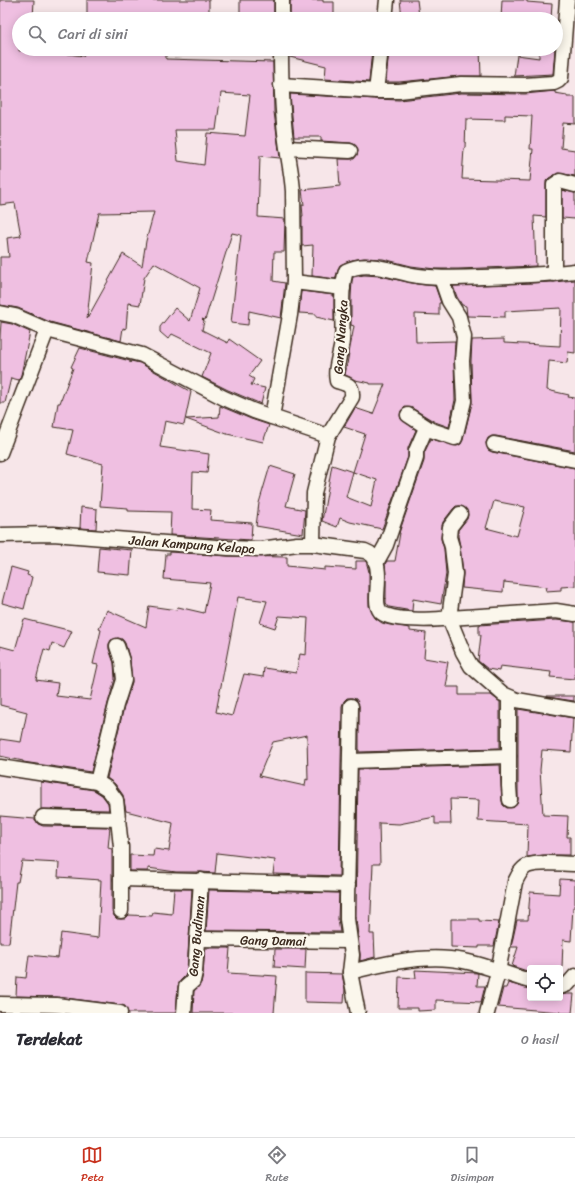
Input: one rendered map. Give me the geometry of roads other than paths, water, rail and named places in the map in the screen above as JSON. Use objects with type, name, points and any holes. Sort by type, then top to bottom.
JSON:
[{"type":"street","points":[[282,0],[282,12]]},
{"type":"street","points":[[386,12],[387,0]]},
{"type":"street","points":[[563,52],[567,0]]},
{"type":"street","points":[[272,417],[290,315],[294,282],[292,178],[286,148],[281,85],[281,56]]},
{"type":"street","points":[[376,91],[380,56]]},
{"type":"street","points":[[281,85],[399,92],[461,84],[525,85],[554,83],[561,78],[563,56]]},
{"type":"street","points":[[286,148],[350,151]]},
{"type":"street","points":[[554,274],[554,185],[560,181],[575,185]]},
{"type":"street","name":"Gang Nangka","points":[[313,544],[314,493],[328,436],[352,397],[352,390],[349,385],[337,381],[335,373],[342,341],[343,288],[346,271],[352,268],[366,266],[394,270],[418,276],[441,278],[554,274],[575,270]]},
{"type":"street","points":[[408,415],[426,428],[455,438],[464,401],[462,361],[464,337],[459,317],[449,301],[441,278]]},
{"type":"street","points":[[294,282],[343,288]]},
{"type":"street","points":[[0,313],[15,316],[47,330],[142,355],[224,398],[272,417],[328,436]]},
{"type":"street","points":[[0,453],[47,330]]},
{"type":"street","points":[[426,428],[416,451],[416,458],[386,545],[376,563],[377,606],[380,611],[384,615],[402,619],[437,620],[556,611],[575,614]]},
{"type":"street","points":[[494,444],[575,460]]},
{"type":"street","points":[[460,514],[450,527],[449,537],[452,547],[455,574],[449,618],[463,652],[471,666],[510,698],[575,710]]},
{"type":"street","name":"Jalan Kampung Kelapa","points":[[0,535],[53,534],[228,548],[261,549],[297,544],[313,544],[365,551],[372,556],[376,563]]},
{"type":"street","points":[[97,782],[116,705],[124,680],[122,660],[117,646]]},
{"type":"street","points":[[510,698],[510,800]]},
{"type":"street","points":[[351,706],[347,919],[352,955],[350,972],[358,1013]]},
{"type":"street","points":[[350,761],[509,756]]},
{"type":"street","points":[[0,767],[97,782],[108,789],[116,800],[121,846],[121,911]]},
{"type":"street","points":[[43,816],[118,819]]},
{"type":"street","points":[[487,1013],[498,972],[516,882],[521,872],[527,866],[537,864],[575,864]]},
{"type":"street","points":[[121,879],[348,885]]},
{"type":"street","name":"Gang Budiman","points":[[184,1013],[186,987],[193,981],[196,972],[201,880]]},
{"type":"street","name":"Gang Damai","points":[[197,939],[349,941]]},
{"type":"street","points":[[350,972],[382,964],[422,959],[450,959],[476,964],[527,980]]},
{"type":"street","points":[[563,986],[575,978]]},
{"type":"street","points":[[0,1004],[56,1005],[97,1012],[120,1013]]}]
